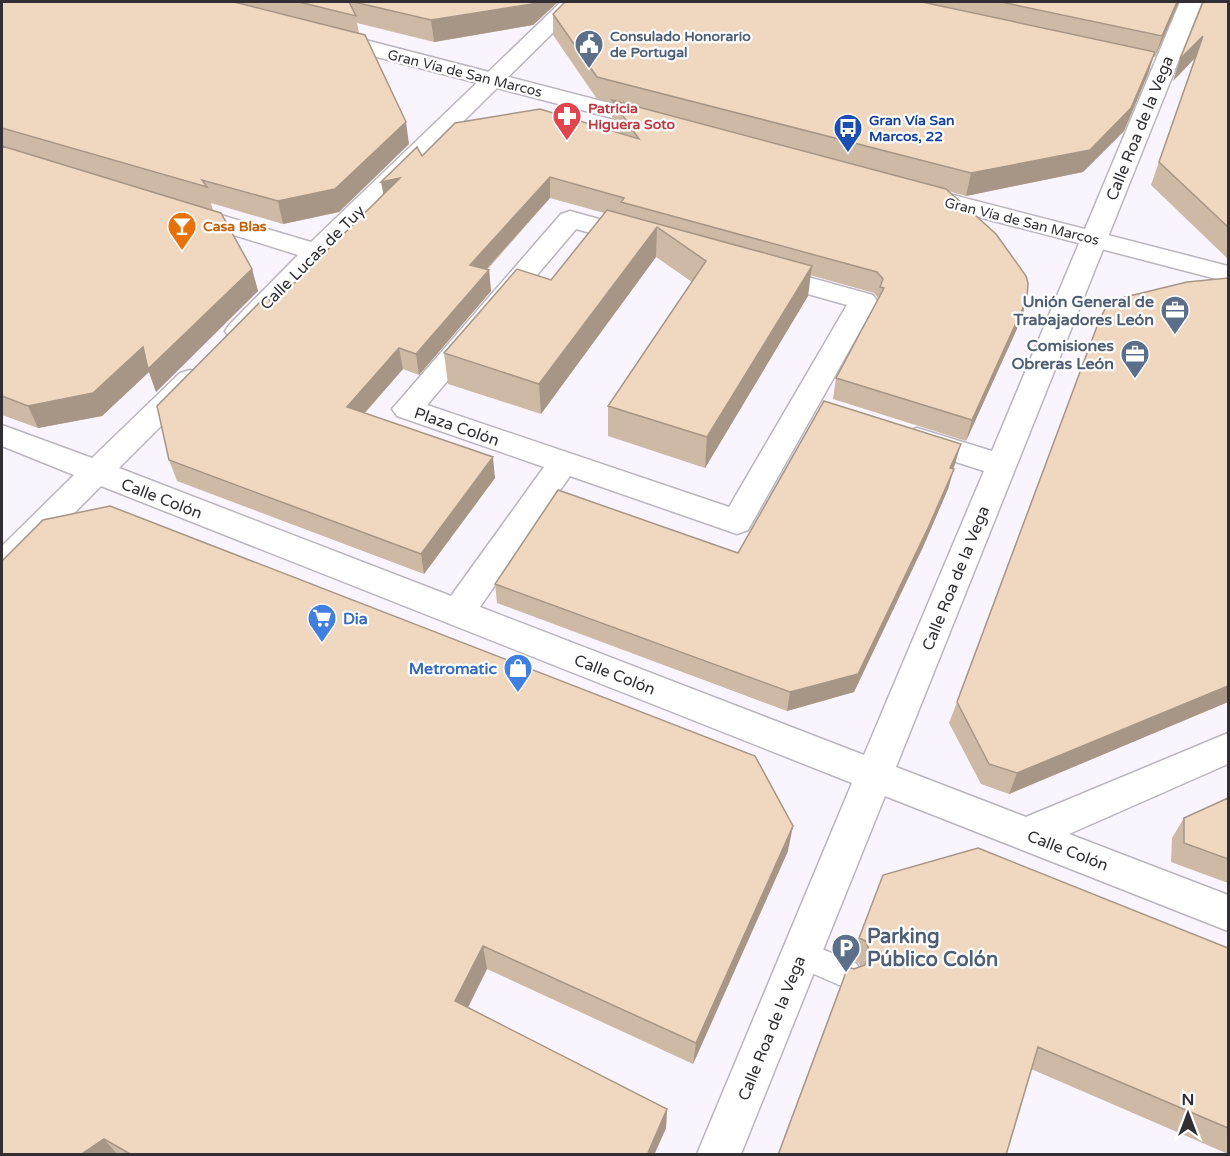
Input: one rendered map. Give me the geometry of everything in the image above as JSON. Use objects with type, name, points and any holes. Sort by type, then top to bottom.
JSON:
[{"type":"street","name":"Calle Lucas de Tuy","points":[[2,565],[97,473],[316,252],[573,2]]},
{"type":"street","name":"Calle Roa de la Vega","points":[[719,1155],[1094,239],[1154,66],[1191,2]]},
{"type":"street","name":"Gran Vía de San Marcos","points":[[301,30],[671,127]]},
{"type":"street","name":"Gran Vía de San Marcos","points":[[896,188],[1228,274]]},
{"type":"street","points":[[159,204],[316,252]]},
{"type":"street","name":"Plaza Colón","points":[[570,219],[863,301],[816,407],[737,522],[564,462],[407,409],[570,219]]},
{"type":"street","points":[[894,431],[1001,465]]},
{"type":"street","name":"Calle Colón","points":[[2,435],[1228,912]]},
{"type":"street","points":[[458,613],[564,462]]},
{"type":"street","points":[[1027,834],[1228,748]]},
{"type":"lane","points":[[801,954],[846,974]]},
{"type":"building","points":[[2,2],[234,2],[365,35],[406,122],[335,189],[278,201],[202,180],[207,187],[2,128]]},
{"type":"building","points":[[299,2],[349,2],[356,16]]},
{"type":"building","points":[[354,2],[535,2],[431,20]]},
{"type":"building","points":[[565,2],[922,2],[1155,52],[1131,108],[1090,150],[971,173],[597,77],[553,14]]},
{"type":"building","points":[[1001,2],[1177,2],[1162,36]]},
{"type":"building","points":[[1203,2],[1228,2],[1228,227],[1159,162],[1203,36],[1180,59]]},
{"type":"building","points":[[612,100],[946,189],[996,234],[1026,276],[1028,283],[1027,299],[972,420],[836,378],[884,288],[880,287],[883,279],[877,272],[621,202],[624,198],[550,177],[470,265],[489,270],[416,354],[399,348],[347,407],[493,457],[421,554],[169,460],[157,406],[267,295],[272,305],[400,178],[381,182],[417,147],[422,156],[455,123],[540,109],[639,139]]},
{"type":"building","points":[[2,146],[221,213],[252,269],[148,369],[143,347],[93,393],[28,406],[2,396]]},
{"type":"building","points":[[607,210],[812,266],[707,437],[608,406],[706,261],[657,227],[539,384],[444,353],[517,269],[551,280]]},
{"type":"building","points":[[1228,278],[1228,686],[1017,773],[989,764],[957,702],[1099,321],[1109,301],[1187,282]]},
{"type":"building","points":[[824,401],[961,444],[950,468],[954,469],[928,528],[858,674],[790,692],[495,584],[558,490],[738,553]]},
{"type":"building","points":[[110,506],[755,756],[793,826],[696,1043],[483,946],[455,1001],[667,1109],[647,1155],[132,1155],[104,1139],[80,1155],[2,1155],[2,561],[43,520]]},
{"type":"building","points":[[1228,798],[1228,859],[1184,843],[1184,818]]},
{"type":"building","points":[[978,848],[1228,948],[1228,1128],[1038,1047],[1006,1155],[778,1155],[848,967],[854,969],[865,965],[870,953],[866,941],[859,938],[883,875]]},
{"type":"place","name":"Consulado Honorario de Portugal","points":[[589,70]]},
{"type":"place","name":"Patricia Higuera Soto","points":[[567,142]]},
{"type":"place","name":"Gran Vía San Marcos, 22","points":[[848,154]]},
{"type":"place","name":"Casa Blas","points":[[182,252]]},
{"type":"place","name":"Unión General de Trabajadores León","points":[[1175,336]]},
{"type":"place","name":"Comisiones Obreras León","points":[[1135,380]]},
{"type":"place","name":"Dia","points":[[322,644]]},
{"type":"place","name":"Metromatic","points":[[518,694]]},
{"type":"place","name":"Parking Público Colón","points":[[846,974]]}]
